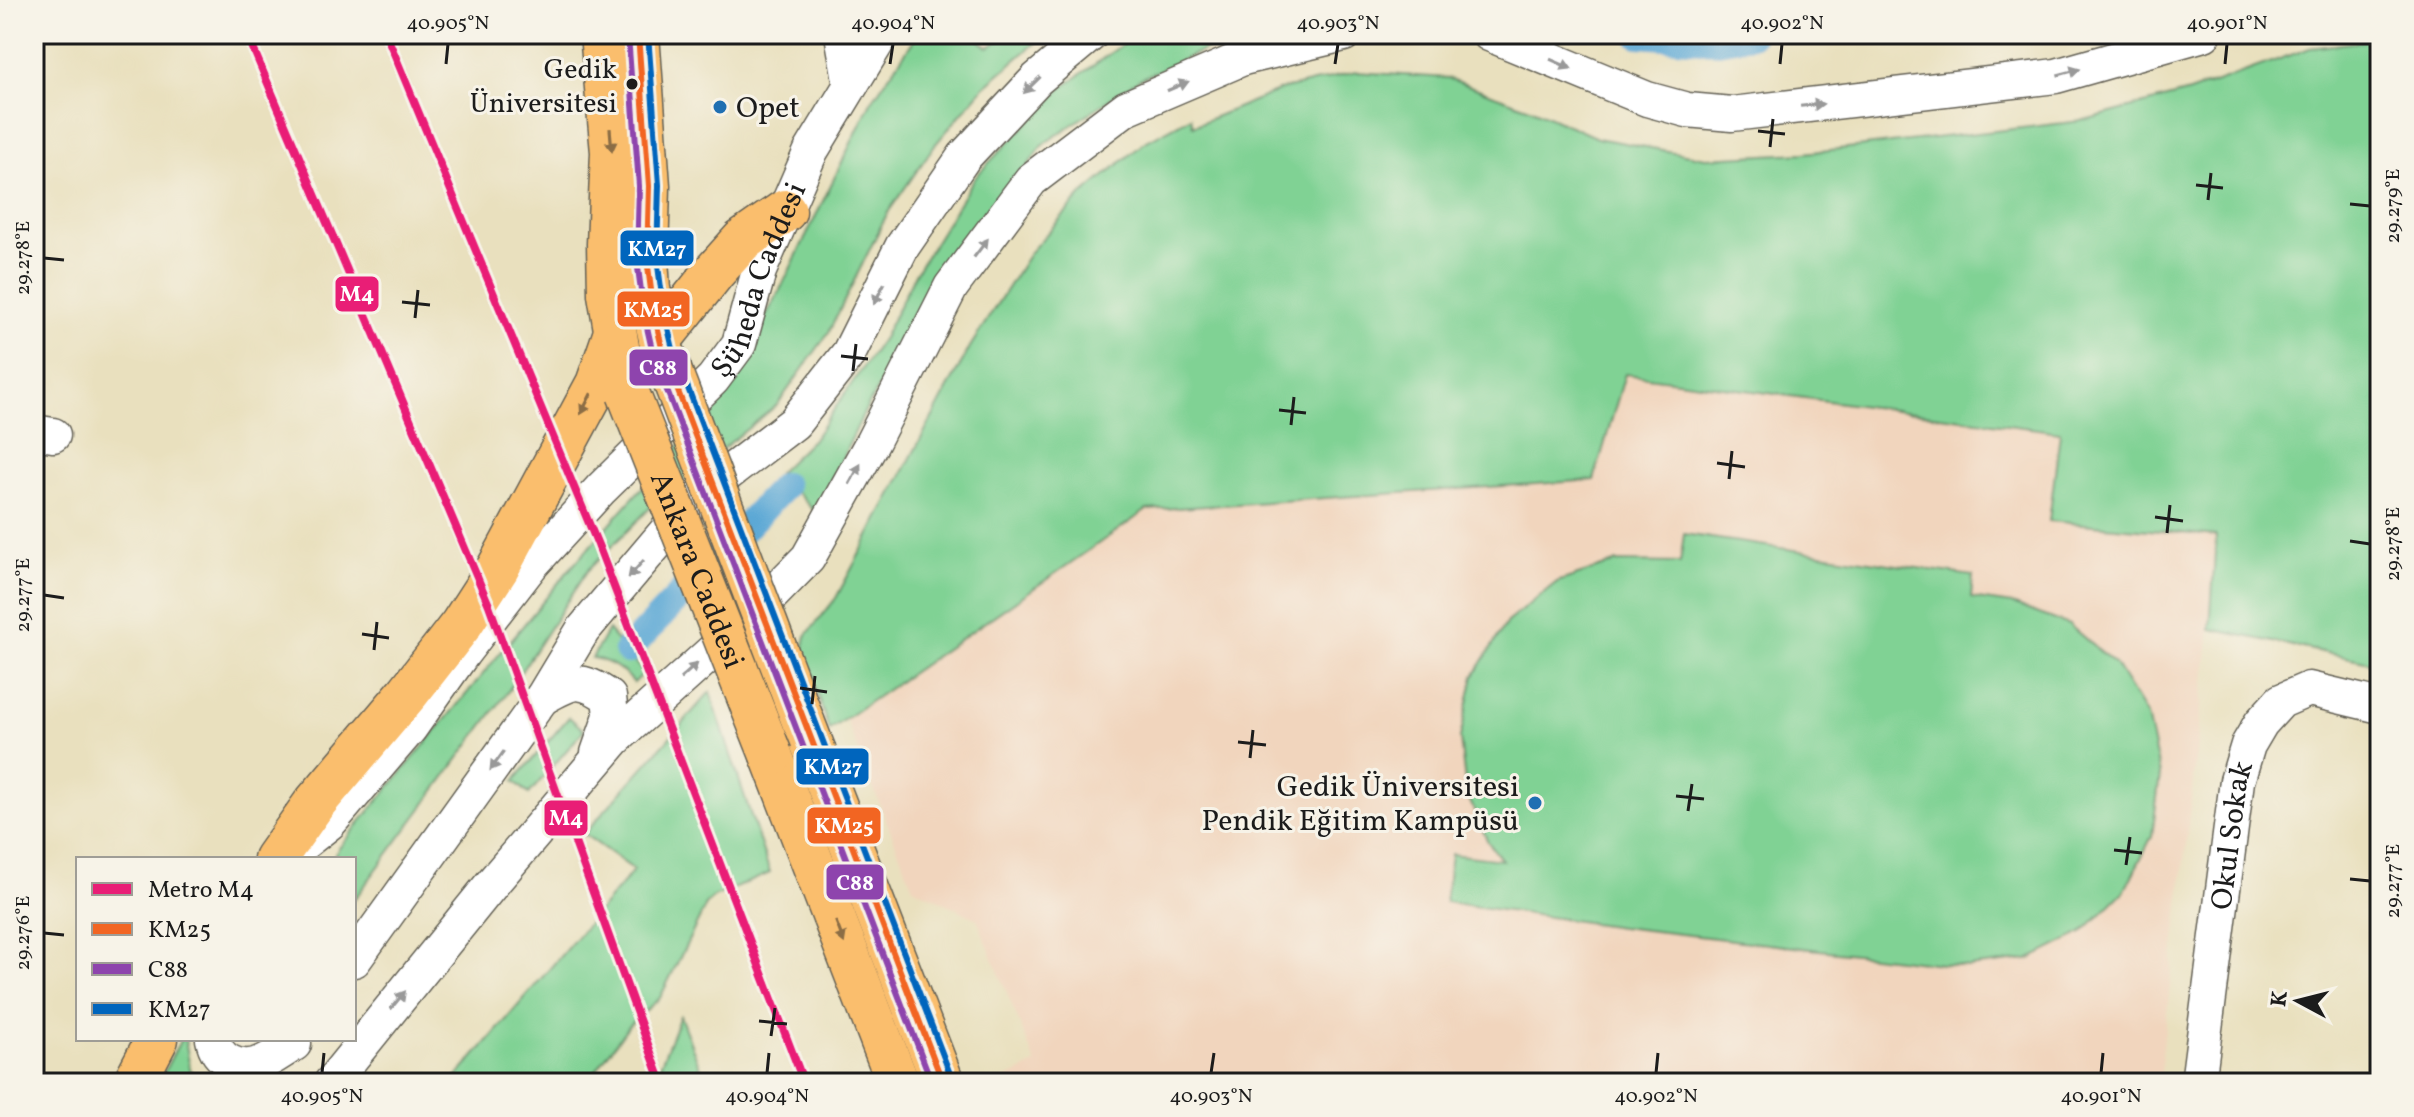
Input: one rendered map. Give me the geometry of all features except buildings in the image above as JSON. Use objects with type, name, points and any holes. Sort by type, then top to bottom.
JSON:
[{"type":"main road","name":"Ankara Caddesi","points":[[601,34],[612,152],[609,294],[628,393],[898,1083]]},
{"type":"main road","name":"Ankara Caddesi","points":[[638,34],[649,186],[649,289],[665,355],[943,1083]]},
{"type":"main road","points":[[665,355],[715,271],[742,241],[785,211]]},
{"type":"main road","points":[[276,857],[314,804],[461,625],[498,568],[597,384],[615,332]]},
{"type":"main road","points":[[134,1083],[156,1041]]},
{"type":"street","points":[[842,34],[851,85]]},
{"type":"street","name":"Şüheda Caddesi","points":[[286,857],[329,823],[410,728],[531,565],[601,489],[713,379],[739,344],[759,271],[811,151],[882,34]]},
{"type":"street","points":[[356,957],[542,698],[583,630],[693,500],[794,423],[849,353],[902,247],[964,157],[1037,79],[1091,34]]},
{"type":"street","points":[[331,1083],[495,880],[615,739],[743,624],[808,558],[872,443],[951,287],[1031,180],[1126,108],[1243,58],[1344,34]]},
{"type":"street","points":[[1489,34],[1647,99],[1687,110],[1732,114],[2056,76],[2204,34]]},
{"type":"street","points":[[542,698],[570,682],[591,685],[609,697],[611,716],[593,764]]},
{"type":"street","name":"Okul Sokak","points":[[2198,1083],[2237,781],[2248,745],[2261,723],[2281,701],[2309,689],[2380,706]]},
{"type":"street","points":[[308,857],[329,823]]},
{"type":"street","points":[[213,1041],[215,1050],[228,1063],[244,1066],[259,1064],[296,1041]]},
{"type":"street","points":[[262,1083],[296,1041]]},
{"type":"shaded area","name":"Gedik Üniversitesi Pendik Eğitim Kampüsü","points":[[1624,374],[2061,432],[2049,521],[2217,536],[2210,629],[2159,1083],[997,1083],[1036,1064],[977,919],[913,887],[846,720],[1147,510],[1594,480]]},
{"type":"green space","points":[[918,34],[972,34],[988,47],[1011,34],[1046,34],[984,87],[934,146],[887,214],[829,332],[777,405],[654,504],[587,571],[507,693],[356,897],[356,857],[333,857],[339,848],[569,570],[716,404],[777,296],[871,102]]},
{"type":"green space","points":[[1137,34],[1246,34],[1140,79],[1045,143],[982,225],[909,332],[864,413],[816,513],[778,473],[815,437],[883,338],[915,274],[975,177],[1059,90]]},
{"type":"green space","points":[[2380,39],[2380,664],[2210,629],[2216,536],[2049,521],[2060,432],[1625,374],[1594,480],[1147,510],[829,730],[803,650],[806,636],[836,598],[970,347],[1030,252],[1082,195],[1145,142],[1191,117],[1193,126],[1280,90],[1356,72],[1448,78],[1530,108],[1597,138],[1706,158],[1804,153],[2081,121],[2189,92],[2310,48]]},
{"type":"green space","points":[[1684,534],[1973,576],[1971,598],[2012,604],[2069,625],[2115,664],[2147,716],[2160,775],[2152,836],[2125,890],[2082,933],[2028,960],[1968,967],[1620,927],[1445,902],[1451,854],[1502,860],[1488,842],[1466,792],[1460,738],[1474,676],[1507,622],[1557,582],[1617,562],[1680,563]]},
{"type":"green space","points":[[608,630],[644,673],[634,683],[615,666],[592,658]]},
{"type":"green space","points":[[710,692],[770,873],[714,897],[707,903],[660,998],[629,1025],[587,1083],[452,1083],[634,870],[584,834]]},
{"type":"green space","points":[[569,717],[584,730],[529,794],[514,781]]},
{"type":"green space","points":[[680,1016],[706,1083],[653,1083]]},
{"type":"green space","points":[[180,1041],[185,1041],[191,1074],[198,1083],[158,1083]]},
{"type":"waterway","points":[[1639,34],[1717,40],[1751,34]]},
{"type":"waterway","points":[[628,650],[784,486]]},
{"type":"metro line","name":"M4","points":[[247,34],[489,605],[662,1083]]},
{"type":"metro line","name":"M4","points":[[386,34],[598,545],[804,1083]]},
{"type":"transit line","name":"KM25","points":[[638,34],[649,186],[647,259],[663,352],[943,1083]]},
{"type":"transit line","name":"KM27","points":[[648,34],[659,185],[657,258],[673,349],[952,1079]]},
{"type":"transit line","name":"C88","points":[[628,35],[639,186],[637,260],[653,354],[932,1083]]},
{"type":"place","name":"Gedik Üniversitesi","points":[[632,84]]},
{"type":"place","name":"Opet","points":[[720,107]]},
{"type":"place","name":"Gedik Üniversitesi Pendik Eğitim Kampüsü","points":[[1535,803]]}]
